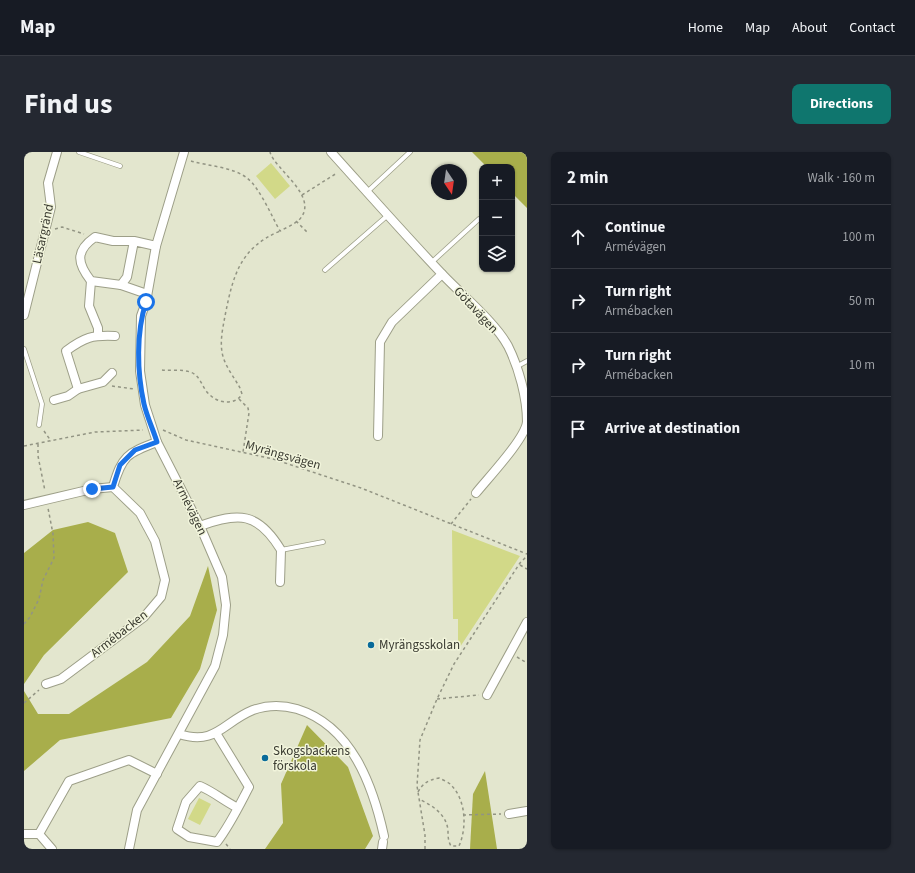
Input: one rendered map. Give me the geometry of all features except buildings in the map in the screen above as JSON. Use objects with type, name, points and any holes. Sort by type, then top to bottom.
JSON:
[{"type":"street","name":"Läsargränd","points":[[24,315],[51,207],[48,183],[57,152]]},
{"type":"street","name":"Götavägen","points":[[331,152],[442,274],[493,326],[508,346],[516,367],[525,402],[527,423],[520,439],[476,493]]},
{"type":"street","name":"Armévägen","points":[[129,849],[137,810],[215,666],[224,635],[226,605],[222,577],[200,526],[157,442],[144,405],[140,371],[142,316],[156,246],[183,155]]},
{"type":"street","points":[[98,336],[98,328],[89,306],[91,281],[81,268],[80,256],[86,244],[95,237],[113,241],[134,242],[156,246]]},
{"type":"street","points":[[121,285],[127,277],[134,242]]},
{"type":"street","points":[[378,436],[380,342],[392,322],[442,274]]},
{"type":"street","points":[[91,281],[121,285],[147,294]]},
{"type":"street","points":[[78,389],[66,351],[76,344],[98,336],[115,336]]},
{"type":"street","points":[[54,400],[68,396],[78,389],[103,382],[112,373]]},
{"type":"street","points":[[24,505],[92,489],[113,487],[120,465],[135,450],[157,442]]},
{"type":"street","name":"Armébacken","points":[[46,684],[61,679],[144,617],[161,597],[165,580],[155,541],[140,513],[113,487]]},
{"type":"street","points":[[200,526],[225,517],[246,517],[264,527],[281,550],[280,582]]},
{"type":"street","points":[[487,695],[527,622]]},
{"type":"street","points":[[179,734],[191,738],[202,738],[216,733],[253,710],[270,706],[289,707],[307,712],[330,728],[343,740],[357,758],[369,784],[383,842]]},
{"type":"street","points":[[216,733],[249,787],[238,808],[217,842],[189,837],[177,829],[186,802],[200,786],[214,792],[226,802],[238,808]]},
{"type":"street","points":[[39,834],[69,781],[129,760],[157,774]]},
{"type":"street","points":[[509,814],[527,811]]},
{"type":"street","points":[[24,834],[39,834],[52,849]]},
{"type":"lane","points":[[79,152],[120,166]]},
{"type":"lane","points":[[368,192],[410,152]]},
{"type":"lane","points":[[325,270],[389,215]]},
{"type":"lane","points":[[432,262],[479,219]]},
{"type":"lane","points":[[24,350],[42,404],[39,425]]},
{"type":"lane","points":[[516,367],[527,361]]},
{"type":"lane","points":[[281,550],[323,542]]},
{"type":"path","points":[[162,370],[190,372],[197,376],[210,396],[223,401],[234,402],[239,399],[242,394],[222,352],[221,341],[229,294],[241,260],[252,248],[299,219],[303,210],[302,195],[270,152]]},
{"type":"path","points":[[183,155],[237,173],[248,179],[256,189],[280,231]]},
{"type":"path","points":[[302,195],[346,168]]},
{"type":"path","points":[[296,221],[308,233]]},
{"type":"path","points":[[62,227],[95,237]]},
{"type":"path","points":[[103,382],[121,388],[136,389]]},
{"type":"path","points":[[239,399],[248,408],[249,412],[243,452]]},
{"type":"path","points":[[39,425],[51,441]]},
{"type":"path","name":"Myrängsvägen","points":[[24,446],[95,432],[137,432],[152,428],[168,430],[186,440],[272,459],[361,488],[527,555]]},
{"type":"path","points":[[38,444],[38,456],[46,497]]},
{"type":"path","points":[[451,525],[476,493]]},
{"type":"path","points":[[24,624],[30,617],[40,599],[43,580],[54,558],[53,534],[46,502]]},
{"type":"path","points":[[425,849],[425,835],[418,792],[420,740],[437,699],[454,664],[527,555]]},
{"type":"path","points":[[519,565],[527,568]]},
{"type":"path","points":[[24,703],[46,684]]},
{"type":"path","points":[[437,699],[487,695]]},
{"type":"path","points":[[418,792],[422,784],[429,780],[438,778],[451,785],[460,797],[463,815],[462,838],[458,846],[451,846],[448,842],[447,822],[441,813],[419,799]]},
{"type":"path","points":[[463,815],[509,814]]},
{"type":"green space","points":[[472,152],[527,152],[527,208],[515,196],[515,164],[484,164]]},
{"type":"green space","points":[[271,163],[290,186],[275,199],[256,176]]},
{"type":"green space","points":[[88,522],[115,533],[128,572],[44,655],[24,684],[24,553],[53,530]]},
{"type":"green space","points":[[452,530],[520,556],[458,650],[458,619],[453,619]]},
{"type":"green space","points":[[208,566],[217,610],[200,669],[171,718],[60,740],[24,771],[24,691],[38,714],[69,714],[147,662],[190,616]]},
{"type":"green space","points":[[307,725],[348,767],[373,836],[365,849],[265,849],[283,823],[281,784]]},
{"type":"green space","points":[[485,771],[497,849],[470,849],[473,794]]},
{"type":"green space","points":[[199,798],[211,804],[200,825],[188,819]]},
{"type":"place","name":"Myrängsskolan","points":[[371,645]]},
{"type":"place","name":"Skogsbackens förskola","points":[[265,758]]},
{"type":"route","points":[[92,489],[113,487],[120,465],[135,450],[157,442],[144,405],[140,371],[142,316],[146,302]]}]
